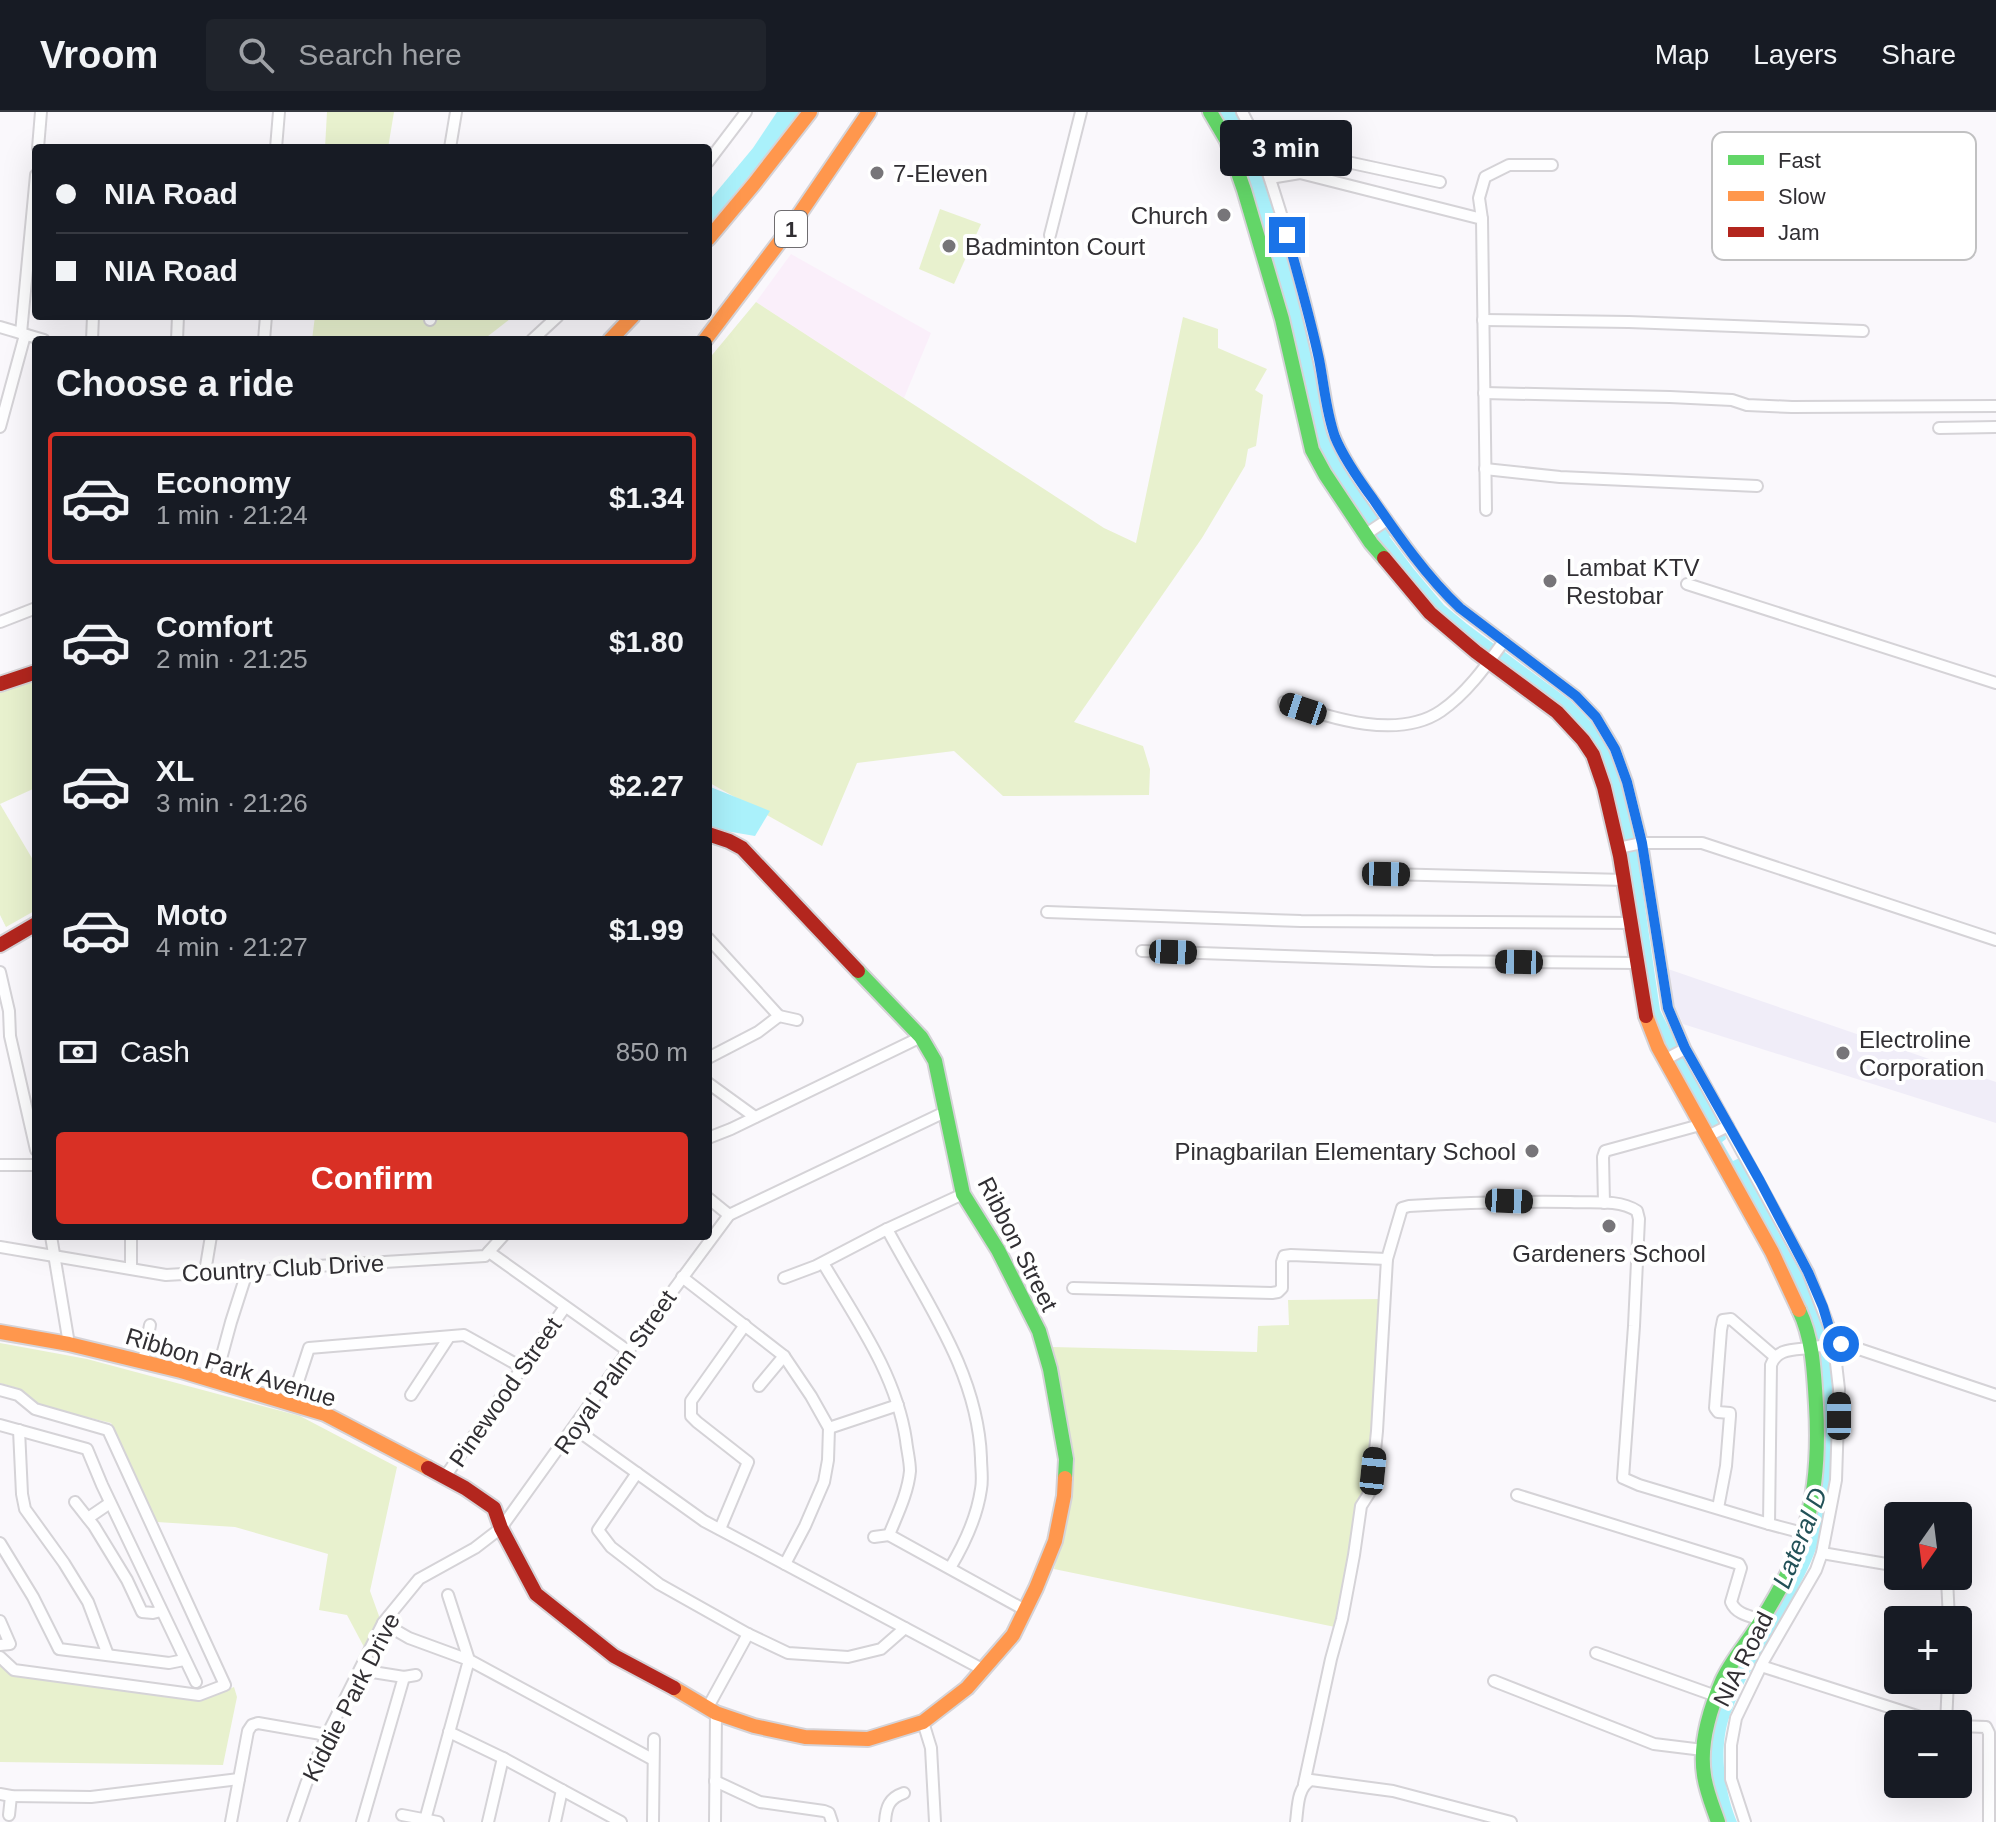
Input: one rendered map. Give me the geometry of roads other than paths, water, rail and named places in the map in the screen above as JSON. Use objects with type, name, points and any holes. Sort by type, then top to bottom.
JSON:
[{"type":"main road","points":[[712,234],[810,112]]},
{"type":"main road","name":"1","points":[[708,336],[797,221],[869,112]]},
{"type":"main road","points":[[1210,112],[1227,141],[1262,248],[1312,450],[1325,474],[1376,528],[1430,613],[1449,631],[1557,712],[1583,740],[1599,770],[1630,846],[1625,880],[1647,1019],[1675,1055],[1807,1327],[1821,1346],[1818,1415],[1826,1478],[1811,1506],[1787,1574],[1762,1620],[1723,1679],[1716,1696],[1703,1750],[1704,1776],[1718,1822]]},
{"type":"main road","points":[[614,336],[629,320]]},
{"type":"main road","points":[[0,684],[32,673]]},
{"type":"main road","name":"Ribbon Street","points":[[712,835],[742,848],[921,1037],[935,1061],[963,1194],[998,1250],[1039,1331],[1050,1369],[1066,1459],[1064,1496],[1055,1541],[1013,1635],[967,1688],[923,1722]]},
{"type":"main road","points":[[0,945],[32,926]]},
{"type":"main road","name":"Ribbon Park Avenue","points":[[0,1332],[69,1344],[143,1362],[325,1414],[465,1488],[494,1508],[501,1528],[536,1594],[614,1656],[712,1710],[754,1726],[805,1737],[868,1739],[923,1722]]},
{"type":"street","points":[[38,144],[41,112]]},
{"type":"street","points":[[276,144],[279,112]]},
{"type":"street","points":[[451,144],[456,112]]},
{"type":"street","points":[[712,157],[746,112]]},
{"type":"street","points":[[1050,235],[1081,112]]},
{"type":"street","name":"NIA Road","points":[[1242,112],[1270,178],[1310,318],[1334,435],[1359,479],[1376,528],[1502,644],[1576,696],[1596,717],[1615,749],[1627,782],[1630,846],[1668,1008],[1675,1055],[1714,1130],[1760,1181],[1823,1307],[1821,1346],[1839,1389],[1826,1478],[1822,1553],[1816,1570],[1761,1666],[1736,1718],[1731,1745],[1731,1779],[1745,1822]]},
{"type":"street","points":[[1264,160],[1296,151],[1440,182]]},
{"type":"street","points":[[1486,510],[1482,219],[1479,198],[1485,177],[1509,165],[1552,165]]},
{"type":"street","points":[[1270,178],[1300,173],[1482,219]]},
{"type":"street","points":[[0,427],[23,334],[32,243]]},
{"type":"street","points":[[536,336],[554,320]]},
{"type":"street","points":[[1483,320],[1863,331]]},
{"type":"street","points":[[0,327],[32,337]]},
{"type":"street","points":[[1484,393],[1670,397],[1792,407],[1996,406]]},
{"type":"street","points":[[1939,428],[1996,427]]},
{"type":"street","points":[[1485,469],[1560,477],[1757,486]]},
{"type":"street","points":[[1687,584],[1996,683]]},
{"type":"street","points":[[0,622],[32,610]]},
{"type":"street","points":[[1284,702],[1322,715],[1360,723],[1400,725],[1422,721],[1440,711],[1463,691],[1502,644]]},
{"type":"street","points":[[1630,846],[1702,843],[1996,940]]},
{"type":"street","points":[[1386,874],[1625,880]]},
{"type":"street","points":[[1047,912],[1301,921],[1632,923]]},
{"type":"street","points":[[712,942],[779,1016],[797,1020]]},
{"type":"street","points":[[1142,951],[1433,961],[1637,963]]},
{"type":"street","points":[[0,972],[9,1011],[10,1036],[32,1132]]},
{"type":"street","points":[[712,1056],[758,1032],[779,1016]]},
{"type":"street","points":[[0,1022],[10,1036]]},
{"type":"street","points":[[712,1136],[921,1037]]},
{"type":"street","points":[[712,1086],[755,1117]]},
{"type":"street","points":[[712,1201],[729,1215],[945,1112]]},
{"type":"street","points":[[1604,1203],[1605,1151],[1714,1130]]},
{"type":"street","points":[[0,1165],[32,1165]]},
{"type":"street","points":[[784,1278],[823,1263],[963,1194]]},
{"type":"street","points":[[1296,1822],[1342,1619],[1361,1506],[1370,1492],[1372,1481],[1387,1259],[1402,1208],[1509,1201],[1604,1203],[1630,1206],[1637,1211],[1634,1326],[1623,1478],[1803,1533]]},
{"type":"street","name":"Royal Palm Street","points":[[712,1237],[729,1215]]},
{"type":"street","points":[[887,1229],[941,1324],[969,1386],[980,1437],[982,1487],[967,1539],[950,1568]]},
{"type":"street","points":[[52,1240],[69,1344]]},
{"type":"street","points":[[131,1240],[131,1268]]},
{"type":"street","points":[[205,1272],[210,1240]]},
{"type":"street","points":[[500,1240],[489,1252],[628,1351]]},
{"type":"street","name":"Royal Palm Street","points":[[501,1528],[710,1240]]},
{"type":"street","name":"Country Club Drive","points":[[0,1247],[166,1275],[485,1256],[489,1252]]},
{"type":"street","points":[[1073,1288],[1272,1293],[1282,1288],[1284,1256],[1387,1259]]},
{"type":"street","points":[[823,1263],[867,1337],[893,1389],[903,1420],[910,1469],[889,1535]]},
{"type":"street","points":[[215,1381],[248,1269]]},
{"type":"street","points":[[682,1277],[784,1356],[829,1428],[824,1482],[785,1564]]},
{"type":"street","name":"Pinewood Street","points":[[444,1478],[565,1307]]},
{"type":"street","points":[[1718,1508],[1726,1466],[1730,1416],[1730,1413],[1718,1412],[1715,1408],[1723,1320],[1731,1319],[1774,1356]]},
{"type":"street","points":[[143,1362],[150,1325]]},
{"type":"street","points":[[720,1529],[754,1461],[697,1422],[691,1416],[691,1401],[745,1325]]},
{"type":"street","points":[[473,1340],[478,1329]]},
{"type":"street","points":[[291,1403],[309,1348],[464,1335],[523,1368]]},
{"type":"street","points":[[411,1395],[449,1337]]},
{"type":"street","points":[[1769,1524],[1771,1365],[1774,1356],[1780,1352],[1844,1344],[1996,1395]]},
{"type":"street","points":[[759,1386],[784,1356]]},
{"type":"street","points":[[0,1390],[18,1395],[35,1409],[108,1430],[225,1685],[199,1695],[14,1670],[0,1657]]},
{"type":"street","points":[[829,1428],[898,1405]]},
{"type":"street","points":[[679,1414],[691,1412]]},
{"type":"street","points":[[0,1425],[87,1449],[196,1682]]},
{"type":"street","points":[[574,1428],[704,1521],[982,1669]]},
{"type":"street","points":[[19,1430],[25,1509],[88,1602],[108,1655]]},
{"type":"street","points":[[637,1473],[592,1531],[659,1584],[788,1653],[848,1657],[881,1649],[905,1628]]},
{"type":"street","points":[[1517,1495],[1739,1564],[1741,1568],[1731,1602],[1739,1612],[1762,1620]]},
{"type":"street","points":[[75,1502],[127,1580],[142,1612],[161,1611]]},
{"type":"street","points":[[88,1518],[110,1503]]},
{"type":"street","name":"Kiddie Park Drive","points":[[293,1822],[327,1735],[383,1623],[419,1579],[475,1548],[501,1528]]},
{"type":"street","points":[[874,1537],[889,1535],[1025,1610]]},
{"type":"street","points":[[0,1543],[33,1597],[59,1649],[169,1663],[184,1660]]},
{"type":"street","points":[[1822,1553],[1884,1564]]},
{"type":"street","points":[[425,1820],[469,1660],[448,1595]]},
{"type":"street","points":[[0,1621],[10,1644],[0,1645]]},
{"type":"street","points":[[383,1623],[409,1638],[469,1660],[652,1759]]},
{"type":"street","points":[[715,1822],[712,1710],[748,1634]]},
{"type":"street","points":[[1596,1653],[1716,1696]]},
{"type":"street","points":[[1761,1666],[1900,1710]]},
{"type":"street","points":[[360,1670],[404,1677],[416,1675]]},
{"type":"street","points":[[362,1822],[404,1677]]},
{"type":"street","points":[[1494,1681],[1654,1744],[1703,1750]]},
{"type":"street","points":[[923,1722],[931,1748],[935,1822]]},
{"type":"street","points":[[231,1822],[248,1731],[252,1725],[258,1723],[327,1735]]},
{"type":"street","points":[[1972,1726],[1986,1727],[1989,1733],[1989,1822]]},
{"type":"street","points":[[449,1732],[562,1790],[603,1817],[621,1822]]},
{"type":"street","points":[[653,1822],[654,1739]]},
{"type":"street","points":[[488,1822],[503,1758]]},
{"type":"street","points":[[9,1815],[5,1795],[91,1797],[239,1779]]},
{"type":"street","points":[[1304,1784],[1311,1780],[1393,1791],[1511,1822]]},
{"type":"street","points":[[715,1781],[760,1802],[824,1811],[829,1813],[832,1822]]},
{"type":"street","points":[[555,1822],[562,1790]]},
{"type":"street","points":[[885,1822],[886,1809],[894,1796],[904,1793]]},
{"type":"street","points":[[402,1815],[438,1822]]},
{"type":"water","points":[[777,112],[802,112],[712,221],[712,197],[753,148]]},
{"type":"water","name":"Lateral D","points":[[1216,112],[1236,112],[1254,145],[1303,315],[1337,450],[1386,532],[1444,605],[1571,701],[1594,725],[1604,742],[1620,781],[1636,845],[1660,1010],[1725,1133],[1726,1139],[1722,1142],[1733,1161],[1742,1157],[1774,1225],[1804,1278],[1826,1335],[1831,1364],[1834,1425],[1824,1515],[1811,1562],[1744,1683],[1726,1728],[1724,1769],[1737,1822],[1720,1822],[1710,1789],[1710,1729],[1733,1672],[1792,1573],[1825,1430],[1814,1354],[1650,1020],[1597,753],[1431,606],[1375,540],[1328,471],[1317,446]]},
{"type":"water","points":[[712,788],[770,811],[755,836],[712,829]]},
{"type":"waterway","name":"Lateral D","points":[[1365,500],[1389,531]]},
{"type":"waterway","name":"Lateral D","points":[[1598,728],[1612,768]]},
{"type":"place","name":"7-Eleven","points":[[877,173]]},
{"type":"place","name":"Church","points":[[1224,215]]},
{"type":"place","name":"Badminton Court","points":[[949,246]]},
{"type":"place","name":"Lambat KTV Restobar","points":[[1550,581]]},
{"type":"place","name":"Electroline Corporation","points":[[1843,1053]]},
{"type":"place","name":"Pinagbarilan Elementary School","points":[[1532,1151]]},
{"type":"place","name":"Gardeners School","points":[[1609,1226]]}]
